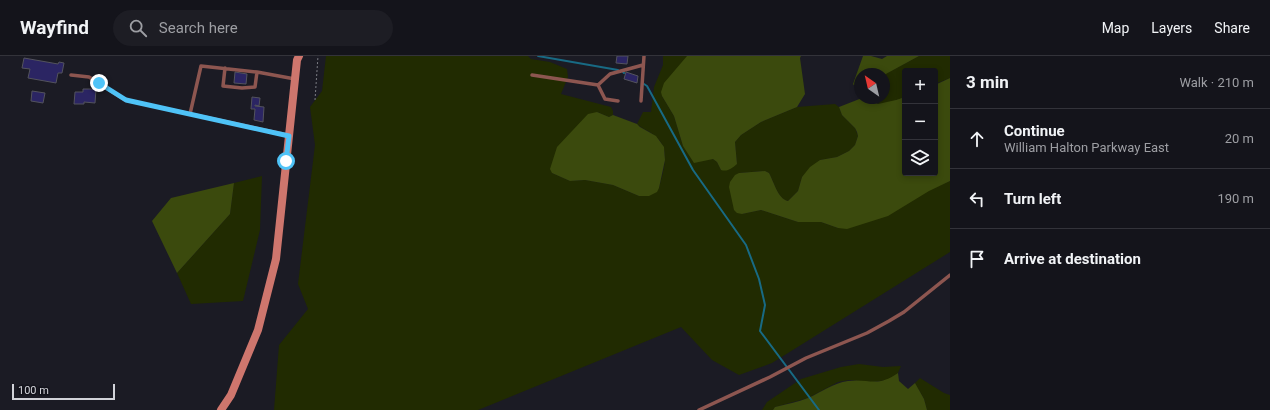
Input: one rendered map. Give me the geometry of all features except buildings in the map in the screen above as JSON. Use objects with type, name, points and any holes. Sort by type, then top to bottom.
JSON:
[{"type":"main road","points":[[221,410],[231,395],[258,330],[274,266],[297,57]]},
{"type":"lane","points":[[641,101],[644,56]]},
{"type":"lane","points":[[598,85],[610,74],[643,65]]},
{"type":"lane","points":[[190,114],[201,66],[295,78]]},
{"type":"lane","points":[[225,68],[223,86],[242,88],[255,87],[257,72]]},
{"type":"lane","points":[[71,75],[89,77],[126,100],[289,136]]},
{"type":"lane","points":[[532,75],[598,85]]},
{"type":"lane","points":[[598,85],[605,99],[618,101]]},
{"type":"lane","points":[[699,410],[770,377],[806,358],[867,333],[889,322],[904,312],[950,275]]},
{"type":"path","points":[[315,100],[318,56]]},
{"type":"green space","points":[[326,56],[528,56],[531,59],[550,62],[567,69],[568,77],[561,94],[611,107],[613,115],[609,117],[597,112],[552,173],[570,181],[585,180],[613,185],[639,196],[659,188],[664,168],[665,154],[660,141],[653,134],[637,124],[643,112],[651,112],[654,87],[663,65],[663,56],[687,56],[662,96],[674,116],[683,146],[713,159],[717,162],[721,170],[737,164],[735,142],[741,135],[761,122],[797,107],[835,104],[839,107],[842,115],[855,128],[858,136],[855,145],[849,151],[837,157],[820,160],[802,177],[798,191],[788,201],[779,194],[769,173],[765,171],[739,173],[742,214],[761,210],[798,222],[821,222],[838,228],[950,181],[950,252],[772,363],[739,375],[712,360],[681,327],[478,410],[274,410],[279,345],[308,309],[298,284],[315,145],[310,107],[322,91]]},
{"type":"green space","points":[[687,56],[801,56],[800,58],[805,94],[797,107],[761,122],[741,135],[735,142],[737,164],[732,168],[728,170],[721,170],[717,162],[713,159],[694,163],[683,146],[674,116],[661,92],[664,83]]},
{"type":"green space","points":[[863,56],[871,56],[882,59],[887,56],[919,56],[890,72],[890,68],[859,68]]},
{"type":"green space","points":[[919,56],[950,56],[950,78],[938,83],[938,68],[902,68],[902,98],[890,102],[890,71]]},
{"type":"green space","points":[[950,78],[950,181],[929,191],[888,216],[847,229],[838,228],[821,222],[798,222],[761,210],[742,214],[737,213],[734,210],[729,187],[730,182],[735,175],[739,173],[765,171],[769,173],[782,197],[788,201],[798,191],[802,177],[810,167],[820,160],[837,157],[849,151],[855,145],[858,136],[855,128],[842,115],[839,107],[854,101],[854,104],[890,104],[890,101],[902,98],[902,176],[938,176],[938,84]]},
{"type":"green space","points":[[597,112],[609,117],[613,115],[637,124],[656,136],[664,147],[665,160],[657,192],[649,196],[639,196],[613,185],[585,180],[570,181],[552,173],[550,169],[557,147],[588,114]]},
{"type":"green space","points":[[262,176],[260,230],[243,301],[191,304],[177,273],[230,214],[234,183]]},
{"type":"green space","points":[[234,183],[230,214],[177,273],[152,221],[171,198]]},
{"type":"green space","points":[[859,364],[883,367],[901,366],[898,373],[889,380],[872,382],[849,380],[838,382],[808,398],[775,407],[773,410],[762,410],[767,402],[801,379],[841,367]]},
{"type":"green space","points":[[898,373],[899,381],[908,389],[915,383],[924,399],[927,410],[773,410],[775,407],[808,398],[843,382],[855,380],[873,382],[891,378]]},
{"type":"green space","points":[[920,378],[944,393],[950,395],[950,410],[927,410],[924,399],[915,383]]},
{"type":"waterway","points":[[538,56],[618,70]]},
{"type":"waterway","points":[[644,84],[647,86],[693,170],[746,245],[759,279],[765,305],[760,331],[819,410]]},
{"type":"route","points":[[99,83],[126,100],[289,136],[286,161]]}]
